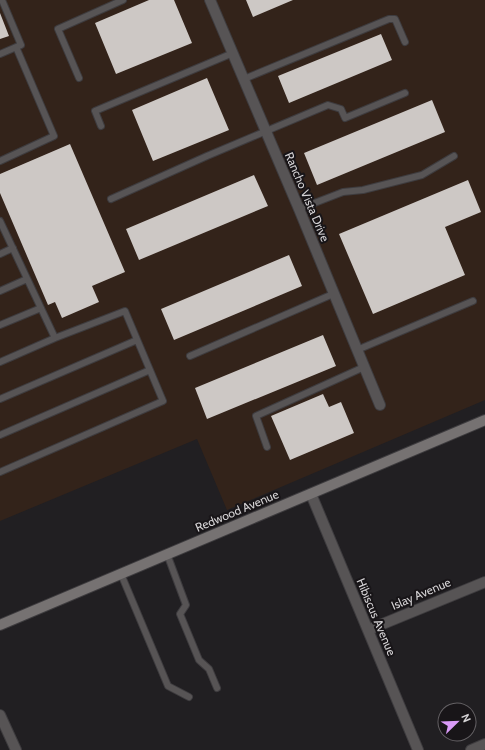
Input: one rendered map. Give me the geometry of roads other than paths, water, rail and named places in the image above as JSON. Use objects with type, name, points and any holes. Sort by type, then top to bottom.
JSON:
[{"type":"street","name":"Rancho Vista Drive","points":[[210,0],[380,405]]},
{"type":"street","name":"Redwood Avenue","points":[[0,625],[485,420]]},
{"type":"street","name":"Hibiscus Avenue","points":[[311,494],[418,750]]},
{"type":"street","name":"Islay Avenue","points":[[368,630],[485,582]]},
{"type":"street","points":[[0,715],[16,750]]},
{"type":"street","points":[[471,750],[485,744]]},
{"type":"lane","points":[[0,54],[21,45],[2,0]]},
{"type":"lane","points":[[79,78],[58,29],[123,0]]},
{"type":"lane","points":[[244,79],[390,19],[395,19],[405,42]]},
{"type":"lane","points":[[0,161],[54,136],[16,47]]},
{"type":"lane","points":[[101,126],[95,111],[233,53]]},
{"type":"lane","points":[[111,199],[207,156],[328,105],[341,109],[344,118],[405,93]]},
{"type":"lane","points":[[299,209],[343,192],[363,190],[422,175],[454,156]]},
{"type":"lane","points":[[0,221],[55,338]]},
{"type":"lane","points":[[0,254],[13,248]]},
{"type":"lane","points":[[0,291],[27,279]]},
{"type":"lane","points":[[190,356],[333,294]]},
{"type":"lane","points":[[357,350],[473,301]]},
{"type":"lane","points":[[0,325],[41,308]]},
{"type":"lane","points":[[0,362],[55,338],[125,311],[163,400],[0,472]]},
{"type":"lane","points":[[0,399],[138,340]]},
{"type":"lane","points":[[267,447],[256,416],[364,367]]},
{"type":"lane","points":[[0,435],[150,370]]},
{"type":"lane","points":[[167,554],[186,605],[180,614],[199,660],[209,669],[217,688]]},
{"type":"lane","points":[[121,574],[168,686],[189,697]]}]
